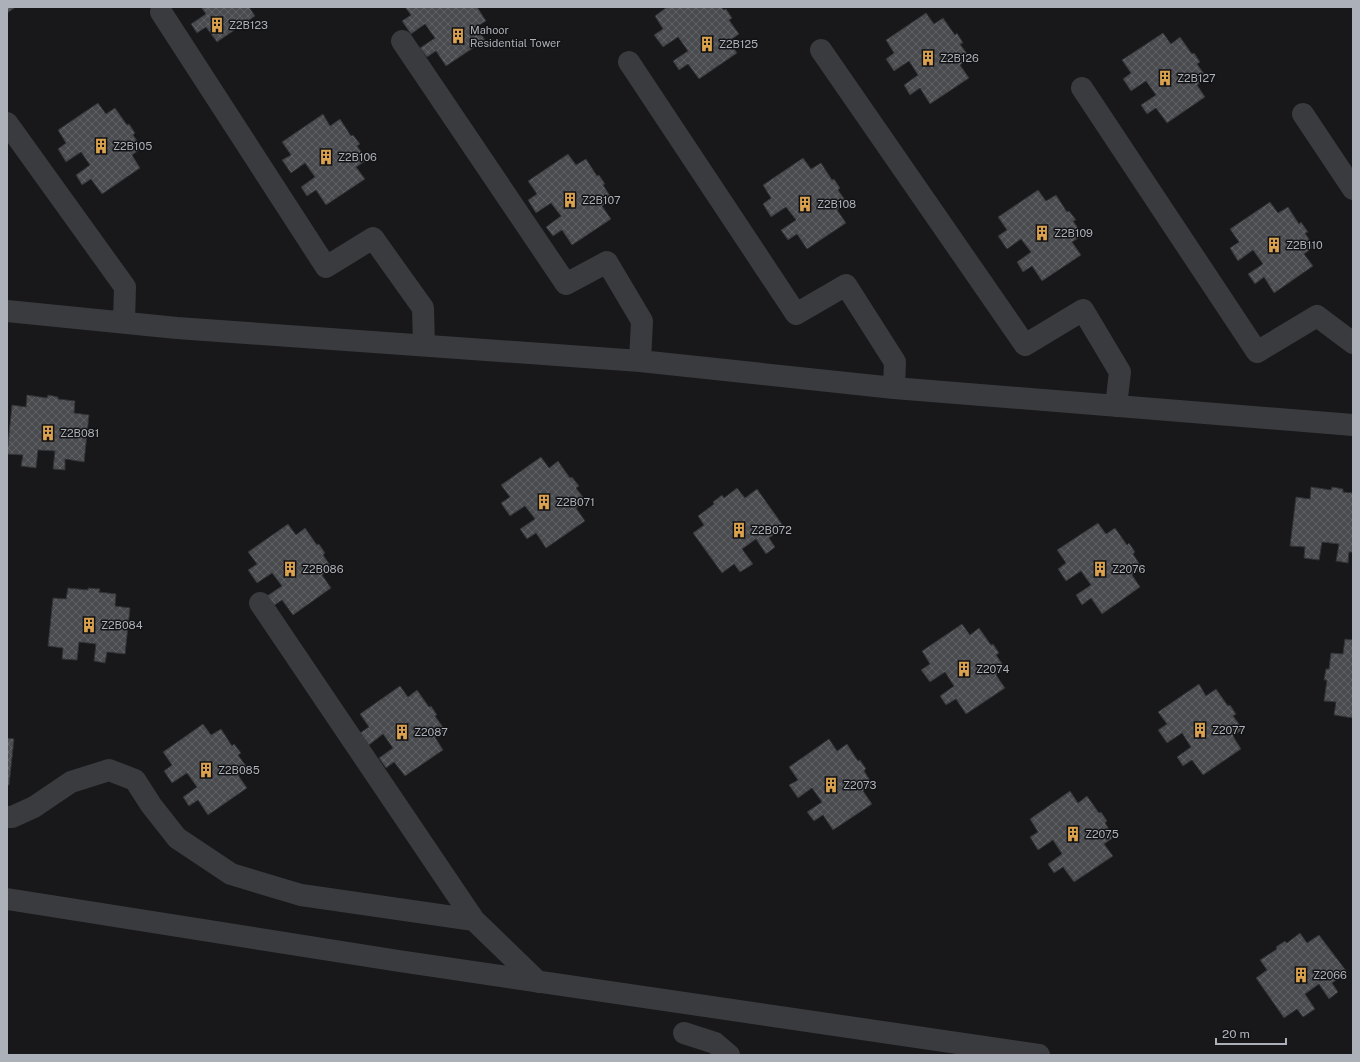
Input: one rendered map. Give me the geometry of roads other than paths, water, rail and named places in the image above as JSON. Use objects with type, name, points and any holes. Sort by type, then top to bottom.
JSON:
[{"type":"street","points":[[161,12],[326,267],[373,238],[423,308],[424,345]]},
{"type":"street","points":[[402,41],[566,284],[607,262],[642,322],[640,362]]},
{"type":"street","points":[[821,50],[1025,345],[1083,310],[1120,372],[1116,406]]},
{"type":"street","points":[[629,62],[796,314],[846,285],[895,362],[894,388]]},
{"type":"street","points":[[1082,88],[1257,352],[1317,316],[1353,343]]},
{"type":"street","points":[[1303,114],[1353,189]]},
{"type":"street","points":[[7,123],[125,287],[124,322]]},
{"type":"street","points":[[7,311],[185,328],[640,362],[894,388],[1353,425]]},
{"type":"street","points":[[260,603],[474,920],[538,982]]},
{"type":"street","points":[[7,817],[12,817],[34,808],[71,782],[109,770],[135,780],[151,805],[177,838],[231,874],[301,895],[474,920]]},
{"type":"street","points":[[7,899],[392,960],[1039,1055]]},
{"type":"street","points":[[684,1033],[715,1043],[729,1055]]},
{"type":"place","name":"Z2B123","points":[[217,25]]},
{"type":"place","name":"Mahoor Residential Tower","points":[[458,36]]},
{"type":"place","name":"Z2B125","points":[[707,44]]},
{"type":"place","name":"Z2B126","points":[[928,58]]},
{"type":"place","name":"Z2B127","points":[[1165,78]]},
{"type":"place","name":"Z2B105","points":[[101,146]]},
{"type":"place","name":"Z2B106","points":[[326,157]]},
{"type":"place","name":"Z2B107","points":[[570,200]]},
{"type":"place","name":"Z2B108","points":[[805,204]]},
{"type":"place","name":"Z2B109","points":[[1042,233]]},
{"type":"place","name":"Z2B110","points":[[1274,245]]},
{"type":"place","name":"Z2B081","points":[[48,433]]},
{"type":"place","name":"Z2B071","points":[[544,502]]},
{"type":"place","name":"Z2B072","points":[[739,530]]},
{"type":"place","name":"Z2B086","points":[[290,569]]},
{"type":"place","name":"Z2076","points":[[1100,569]]},
{"type":"place","name":"Z2B084","points":[[89,625]]},
{"type":"place","name":"Z2074","points":[[964,669]]},
{"type":"place","name":"Z2077","points":[[1200,730]]},
{"type":"place","name":"Z2087","points":[[402,732]]},
{"type":"place","name":"Z2B085","points":[[206,770]]},
{"type":"place","name":"Z2073","points":[[831,785]]},
{"type":"place","name":"Z2075","points":[[1073,834]]},
{"type":"place","name":"Z2066","points":[[1301,975]]}]
